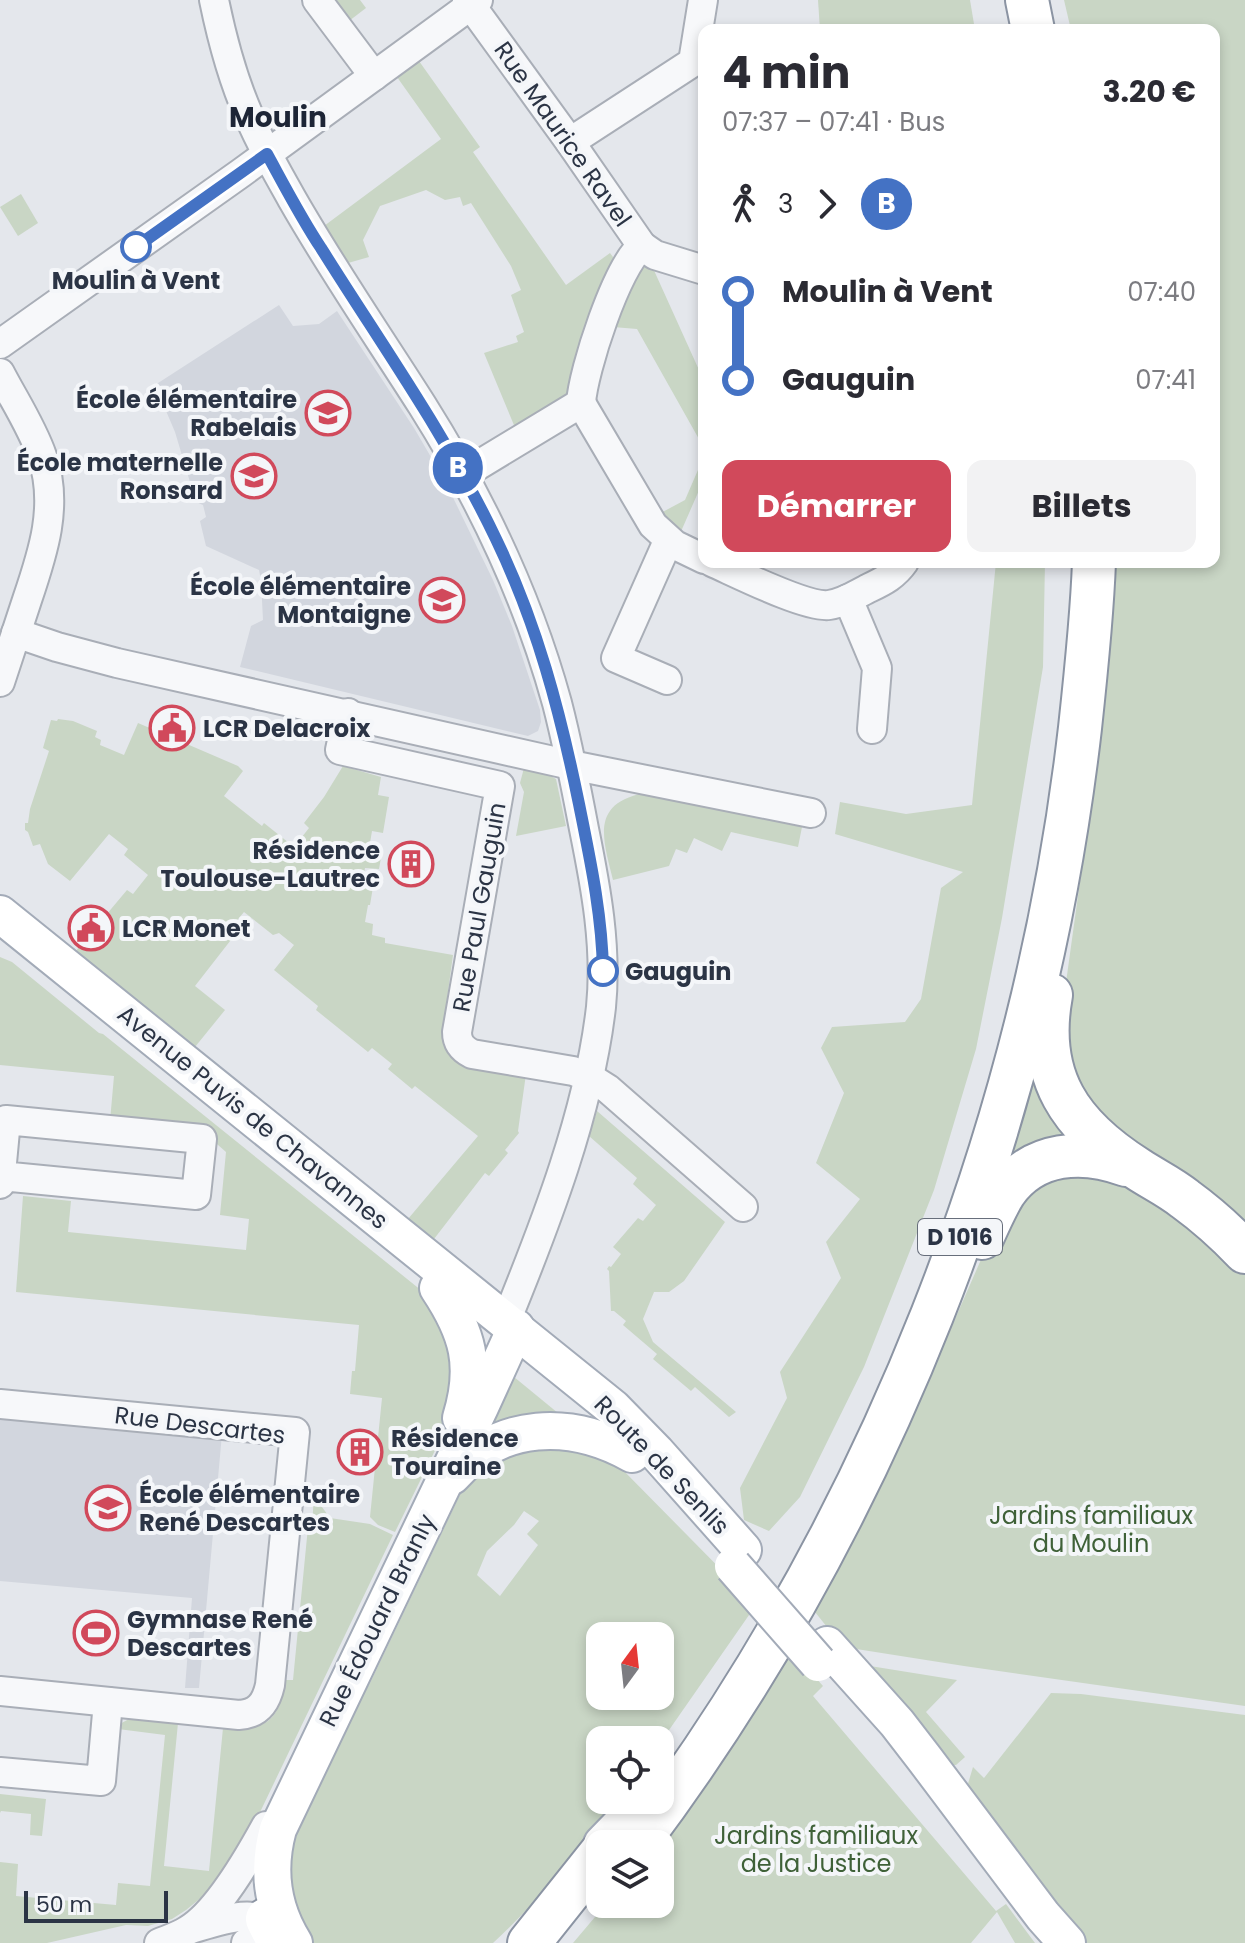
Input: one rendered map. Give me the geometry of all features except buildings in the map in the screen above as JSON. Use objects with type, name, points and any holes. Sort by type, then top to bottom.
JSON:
[{"type":"highway","points":[[1027,0],[1032,24]]},
{"type":"highway","points":[[1052,0],[1057,24]]},
{"type":"highway","name":"D 1016","points":[[674,1752],[738,1656],[833,1482],[912,1298],[963,1153],[1001,1018],[1032,879],[1054,737],[1069,568]]},
{"type":"highway","name":"D 1016","points":[[874,1449],[953,1259],[1012,1074],[1038,969],[1071,798],[1094,568]]},
{"type":"highway","name":"D 1016","points":[[1083,700],[1079,845],[1050,1004],[1047,1030],[1049,1057],[1061,1093],[1083,1126],[1103,1145],[1183,1197],[1245,1252]]},
{"type":"highway","name":"D 1016","points":[[622,1830],[728,1715],[771,1644],[832,1534],[998,1204],[1013,1183],[1038,1165],[1070,1155],[1100,1157],[1139,1170]]},
{"type":"highway","points":[[529,1943],[586,1872]]},
{"type":"highway","points":[[559,1943],[586,1910]]},
{"type":"main road","name":"Avenue Puvis de Chavannes","points":[[0,914],[507,1333]]},
{"type":"main road","name":"Avenue Puvis de Chavannes","points":[[0,937],[438,1288],[507,1333]]},
{"type":"main road","points":[[438,1288],[458,1320],[466,1345],[468,1390],[461,1419]]},
{"type":"main road","name":"Rue Édouard Branly","points":[[274,1929],[260,1895],[257,1872],[266,1826],[461,1419],[507,1333]]},
{"type":"main road","name":"Rue Édouard Branly","points":[[274,1929],[274,1851],[282,1820],[439,1492],[507,1333]]},
{"type":"main road","name":"Route de Senlis","points":[[507,1333],[738,1558]]},
{"type":"main road","name":"Route de Senlis","points":[[507,1333],[625,1419],[738,1558]]},
{"type":"main road","points":[[439,1492],[478,1452],[501,1440],[526,1433],[578,1433],[632,1454]]},
{"type":"main road","points":[[738,1558],[822,1654],[1044,1943]]},
{"type":"main road","points":[[822,1654],[906,1735],[1043,1916],[1067,1943]]},
{"type":"main road","points":[[507,1943],[586,1865]]},
{"type":"street","points":[[214,0],[238,87],[267,154],[318,245],[425,410],[497,542],[528,614],[552,685],[571,765],[596,891],[602,946],[601,1008],[589,1077],[549,1209],[530,1285],[507,1333]]},
{"type":"street","points":[[317,0],[374,76]]},
{"type":"street","points":[[701,24],[703,0]]},
{"type":"street","points":[[0,344],[267,154],[472,2]]},
{"type":"street","name":"Rue Maurice Ravel","points":[[472,2],[642,246],[631,256],[620,276],[587,369],[581,403]]},
{"type":"street","points":[[570,142],[698,70]]},
{"type":"street","points":[[642,246],[665,258],[698,268]]},
{"type":"street","points":[[0,373],[38,445],[46,469],[49,494],[43,549],[0,682]]},
{"type":"street","points":[[462,475],[581,403],[646,515],[668,541],[698,556]]},
{"type":"street","points":[[667,680],[616,658],[668,541]]},
{"type":"street","points":[[726,568],[812,604],[828,605],[848,599],[896,573],[900,568]]},
{"type":"street","points":[[848,599],[877,668],[872,729]]},
{"type":"street","points":[[16,633],[106,660],[571,765],[811,813]]},
{"type":"street","name":"Rue Paul Gauguin","points":[[348,713],[340,750],[500,786],[457,1032],[461,1046],[472,1054],[573,1071],[589,1077]]},
{"type":"street","points":[[589,1077],[608,1089],[743,1207]]},
{"type":"street","points":[[0,1184],[6,1120],[202,1139],[196,1195],[1,1176]]},
{"type":"street","name":"Rue Descartes","points":[[0,1404],[295,1432],[270,1685],[263,1704],[257,1710],[239,1715],[0,1691]]},
{"type":"street","points":[[0,1772],[101,1781],[108,1702]]},
{"type":"street","name":"Rue Édouard Branly","points":[[189,1930],[224,1892],[266,1826]]},
{"type":"street","name":"Rue Édouard Branly","points":[[159,1943],[189,1930],[245,1916],[274,1929]]},
{"type":"shaded area","points":[[279,305],[293,326],[319,324],[337,311],[414,428],[445,481],[512,626],[540,710],[538,731],[528,736],[240,667],[251,626],[263,620],[259,570],[206,546],[200,521],[206,517],[203,505],[196,502],[175,432],[155,385]]},
{"type":"shaded area","name":"École élémentaire René Descartes","points":[[0,1412],[222,1434],[199,1688],[185,1688],[192,1598],[0,1581]]},
{"type":"green space","points":[[334,0],[360,0],[366,8],[349,21]]},
{"type":"green space","points":[[818,0],[970,0],[974,24],[820,24]]},
{"type":"green space","points":[[1064,0],[1245,0],[1245,1234],[1083,1112],[1059,1033],[1111,623],[1112,568],[1220,568],[1220,24],[1070,24]]},
{"type":"green space","points":[[419,61],[480,147],[473,152],[566,285],[610,253],[616,261],[571,395],[516,430],[484,353],[518,342],[516,336],[524,332],[511,295],[521,290],[511,266],[471,203],[463,206],[460,197],[445,200],[426,190],[380,206],[363,240],[369,257],[348,263],[324,226],[441,139],[397,77]]},
{"type":"green space","points":[[21,194],[38,223],[18,236],[0,207]]},
{"type":"green space","points":[[652,266],[698,368],[698,437],[637,329],[613,327],[636,272]]},
{"type":"green space","points":[[698,470],[698,493],[679,536],[657,515],[685,500]]},
{"type":"green space","points":[[995,568],[1045,568],[1043,667],[1002,918],[976,1049],[934,1190],[864,1367],[800,1497],[769,1531],[744,1520],[740,1488],[787,1398],[780,1372],[841,1278],[826,1242],[860,1199],[816,1163],[844,1093],[821,1048],[832,1027],[905,1022],[921,999],[941,888],[963,872],[835,834],[840,802],[906,814],[972,805]]},
{"type":"green space","points":[[51,720],[73,721],[97,731],[95,737],[101,740],[100,745],[124,755],[138,723],[238,766],[243,771],[224,796],[294,847],[309,828],[304,823],[343,766],[381,777],[378,795],[389,797],[383,833],[372,831],[369,849],[382,852],[379,869],[365,868],[362,885],[373,887],[365,922],[373,924],[372,935],[385,938],[385,943],[453,955],[444,1021],[445,1037],[526,1074],[519,1133],[505,1150],[508,1153],[489,1176],[485,1173],[434,1239],[408,1219],[478,1136],[415,1086],[412,1089],[388,1069],[392,1064],[372,1048],[368,1052],[316,1010],[318,1006],[274,970],[294,945],[279,933],[273,935],[244,912],[228,931],[234,936],[195,986],[225,1010],[195,1047],[75,952],[127,890],[133,894],[148,875],[124,855],[128,849],[109,834],[70,881],[48,864],[40,844],[33,846],[25,823],[28,823],[49,751],[43,748]]},
{"type":"green space","points":[[524,768],[556,779],[566,826],[516,836],[524,792],[520,783]]},
{"type":"green space","points":[[644,793],[802,827],[798,847],[731,832],[722,851],[694,838],[687,853],[676,849],[669,866],[613,880],[604,825],[615,805]]},
{"type":"green space","points":[[0,957],[12,962],[103,1034],[422,1291],[452,1338],[453,1407],[446,1428],[395,1532],[378,1525],[370,1517],[382,1398],[350,1394],[359,1325],[16,1292],[23,1196],[71,1201],[68,1232],[246,1250],[249,1219],[220,1215],[226,1152],[201,1130],[110,1121],[114,1076],[0,1065]]},
{"type":"green space","points":[[1034,1046],[1073,1130],[999,1189]]},
{"type":"green space","points":[[597,1111],[725,1222],[684,1281],[669,1292],[654,1292],[643,1319],[653,1342],[736,1412],[729,1417],[695,1387],[691,1391],[653,1359],[657,1354],[623,1325],[626,1321],[611,1311],[607,1269],[621,1254],[613,1247],[638,1218],[643,1221],[656,1205],[633,1184],[637,1178],[589,1136]]},
{"type":"green space","name":"Jardins familiaux du Moulin","points":[[1051,1168],[1129,1176],[1245,1272],[1245,1706],[850,1648],[839,1642],[811,1607],[907,1429],[1007,1200]]},
{"type":"green space","points":[[508,1372],[575,1427],[481,1443]]},
{"type":"green space","points":[[565,1448],[591,1455],[621,1468],[756,1605],[672,1726],[586,1726],[586,1814],[609,1814],[596,1830],[586,1830],[586,1843],[493,1943],[306,1943],[280,1871],[313,1779],[370,1683],[465,1484],[513,1451]],"holes":[[[524,1511],[539,1521],[527,1534],[538,1545],[500,1596],[477,1575],[487,1551]]]},
{"type":"green space","points":[[314,1496],[330,1518],[370,1524],[393,1535],[250,1833],[218,1884],[172,1919],[148,1926],[126,1925],[47,1943],[0,1943],[0,1862],[18,1864],[16,1896],[116,1905],[118,1883],[150,1886],[165,1735],[118,1729],[118,1725],[129,1719],[178,1723],[164,1866],[209,1871],[223,1728],[250,1728],[268,1721],[279,1706],[285,1680],[293,1680],[308,1527],[312,1525]]},
{"type":"green space","name":"Jardins familiaux de la Justice","points":[[784,1642],[823,1686],[813,1696],[996,1911],[1006,1904],[1035,1943],[1015,1943],[997,1912],[971,1943],[573,1943],[594,1918],[674,1918],[674,1830],[669,1830]]},
{"type":"green space","points":[[870,1666],[957,1680],[926,1712],[965,1757],[956,1765],[945,1765],[866,1671]]},
{"type":"green space","points":[[1051,1693],[1245,1715],[1245,1943],[1078,1943],[1006,1853],[996,1823],[964,1797],[973,1767],[984,1778]]},
{"type":"green space","points":[[0,1794],[46,1799],[42,1836],[30,1835],[31,1814],[0,1813]]},
{"type":"bus line","name":"B","points":[[136,247],[267,154],[318,245],[439,433],[482,511],[518,589],[537,638],[562,723],[597,900],[603,971]]},
{"type":"place","name":"Moulin à Vent","points":[[136,247]]},
{"type":"place","name":"École élémentaire Rabelais","points":[[328,413]]},
{"type":"place","name":"École maternelle Ronsard","points":[[254,476]]},
{"type":"place","name":"École élémentaire Montaigne","points":[[442,600]]},
{"type":"place","name":"LCR Delacroix","points":[[172,728]]},
{"type":"place","name":"Résidence Toulouse-Lautrec","points":[[411,864]]},
{"type":"place","name":"LCR Monet","points":[[91,928]]},
{"type":"place","name":"Gauguin","points":[[603,971]]},
{"type":"place","name":"Résidence Touraine","points":[[360,1452]]},
{"type":"place","name":"École élémentaire René Descartes","points":[[108,1508]]},
{"type":"place","name":"Gymnase René Descartes","points":[[96,1633]]},
{"type":"district","name":"Moulin","points":[[278,117]]}]
